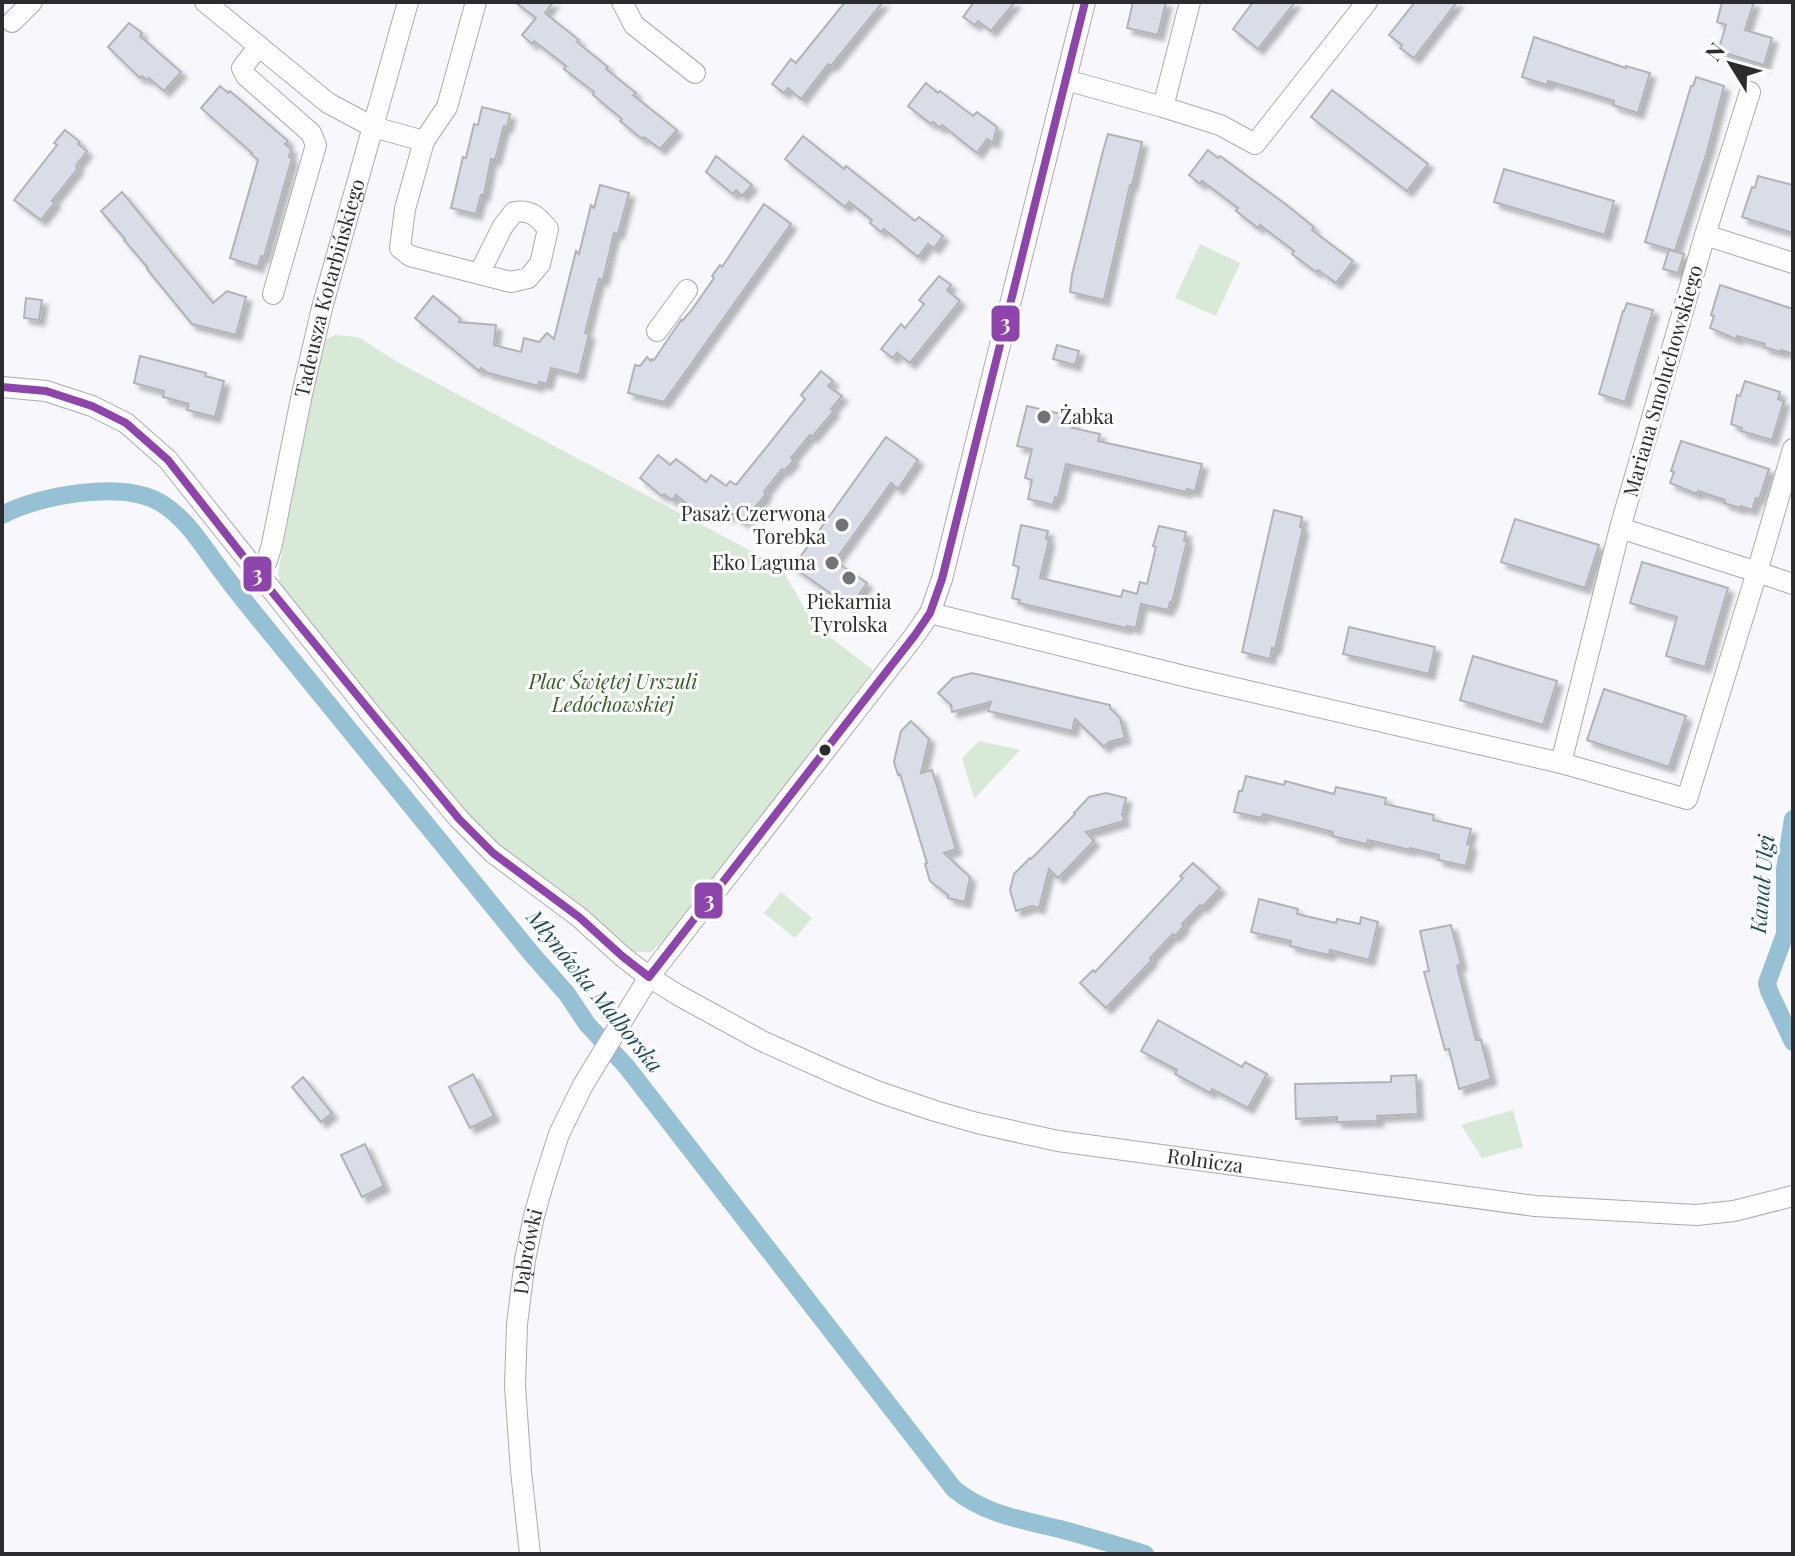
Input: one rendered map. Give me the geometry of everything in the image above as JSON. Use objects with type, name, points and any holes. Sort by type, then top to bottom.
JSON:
[{"type":"street","points":[[12,22],[32,2]]},
{"type":"street","points":[[205,2],[328,103],[373,127],[424,141]]},
{"type":"street","name":"Tadeusza Kotarbińskiego","points":[[254,570],[267,561],[272,544],[322,308],[408,2]]},
{"type":"street","points":[[476,2],[447,107],[424,141],[405,209],[400,248],[410,256],[479,274]]},
{"type":"street","points":[[622,2],[634,25],[695,73]]},
{"type":"street","name":"Dąbrówki","points":[[530,1554],[515,1386],[517,1324],[523,1271],[540,1195],[559,1134],[595,1064],[649,977],[930,613],[942,579],[1085,2]]},
{"type":"street","points":[[1163,107],[1190,2]]},
{"type":"street","points":[[1066,80],[1220,125],[1255,144],[1367,2]]},
{"type":"street","points":[[259,46],[242,68],[246,76],[311,133],[316,145],[273,294]]},
{"type":"street","name":"Mariana Smoluchowskiego","points":[[1561,763],[1620,528],[1750,92]]},
{"type":"street","points":[[1705,235],[1793,263]]},
{"type":"street","points":[[657,331],[687,290]]},
{"type":"street","name":"Rolnicza","points":[[2,387],[46,391],[92,406],[126,423],[168,460],[374,718],[476,837],[579,917],[649,977],[762,1041],[866,1086],[935,1111],[1058,1141],[1535,1206],[1696,1215],[1734,1211],[1793,1196]]},
{"type":"street","points":[[930,613],[1192,678],[1561,763],[1687,799],[1793,449]]},
{"type":"street","points":[[1620,528],[1793,584]]},
{"type":"green space","points":[[1200,244],[1240,263],[1216,316],[1175,298]]},
{"type":"green space","name":"Plac Świętej Urszuli Ledóchowskiej","points":[[335,335],[358,337],[401,364],[781,567],[814,625],[873,670],[713,880],[666,939],[651,952],[634,952],[621,944],[504,851],[465,815],[282,591],[278,573],[309,405],[322,345]]},
{"type":"green space","points":[[979,741],[1020,750],[974,799],[962,758]]},
{"type":"green space","points":[[781,892],[812,918],[795,938],[764,913]]},
{"type":"green space","points":[[1513,1110],[1523,1147],[1482,1158],[1461,1125]]},
{"type":"building","points":[[515,2],[553,2],[545,13],[636,93],[633,95],[677,130],[660,149],[620,121],[622,119],[593,95],[594,92],[564,69],[566,66],[522,35],[536,18]]},
{"type":"building","points":[[845,2],[883,2],[801,99],[788,88],[784,93],[772,84],[791,59],[796,63]]},
{"type":"building","points":[[974,2],[1015,2],[991,31],[978,21],[975,25],[963,17]]},
{"type":"building","points":[[1133,2],[1166,2],[1158,35],[1127,28]]},
{"type":"building","points":[[1253,2],[1295,2],[1258,49],[1233,29]]},
{"type":"building","points":[[1415,2],[1457,2],[1414,58],[1389,35]]},
{"type":"building","points":[[1722,2],[1754,2],[1745,30],[1772,38],[1764,65],[1718,51],[1726,25],[1717,22]]},
{"type":"building","points":[[129,23],[181,72],[164,91],[149,78],[140,78],[108,47]]},
{"type":"building","points":[[1534,37],[1650,73],[1638,113],[1582,91],[1522,77]]},
{"type":"building","points":[[1696,77],[1724,86],[1707,152],[1675,251],[1645,242]]},
{"type":"building","points":[[926,83],[973,116],[977,112],[997,127],[993,143],[987,139],[977,153],[942,125],[940,128],[933,122],[931,124],[908,106]]},
{"type":"building","points":[[220,86],[228,93],[230,91],[288,141],[285,144],[291,149],[289,157],[292,158],[264,257],[261,256],[258,267],[230,258],[258,160],[201,108]]},
{"type":"building","points":[[1332,90],[1428,164],[1407,191],[1311,117]]},
{"type":"building","points":[[482,107],[510,114],[495,160],[491,159],[484,195],[481,195],[476,214],[451,208],[463,157],[466,158],[474,124],[478,125]]},
{"type":"building","points":[[65,130],[87,151],[41,220],[14,200]]},
{"type":"building","points":[[1108,134],[1142,142],[1104,300],[1070,292]]},
{"type":"building","points":[[803,136],[915,221],[919,217],[943,236],[934,248],[928,244],[918,257],[884,229],[881,232],[870,223],[872,220],[849,202],[845,207],[785,159]]},
{"type":"building","points":[[1208,150],[1284,203],[1314,227],[1312,230],[1353,261],[1336,283],[1318,270],[1316,272],[1260,225],[1258,228],[1236,211],[1238,208],[1189,175]]},
{"type":"building","points":[[716,156],[752,185],[742,196],[736,190],[733,194],[706,172]]},
{"type":"building","points":[[1504,169],[1614,201],[1605,235],[1494,202]]},
{"type":"building","points":[[1758,176],[1793,185],[1793,233],[1742,217]]},
{"type":"building","points":[[600,185],[629,193],[618,234],[614,233],[603,280],[599,279],[585,333],[589,334],[579,375],[551,368],[547,384],[539,382],[538,386],[488,373],[481,368],[479,371],[415,318],[433,296],[460,318],[459,322],[496,325],[494,345],[521,352],[524,338],[539,342],[547,333],[554,339],[576,251],[579,254],[591,205],[594,208]]},
{"type":"building","points":[[122,192],[213,303],[227,291],[246,297],[236,335],[192,324],[147,269],[101,211]]},
{"type":"building","points":[[764,204],[791,224],[664,402],[628,393],[635,365],[640,366],[647,357],[654,360]]},
{"type":"building","points":[[1669,250],[1684,254],[1678,273],[1663,269]]},
{"type":"building","points":[[939,276],[951,285],[947,290],[960,301],[910,363],[897,353],[893,358],[881,349],[901,324],[905,328],[924,304],[919,300]]},
{"type":"building","points":[[1720,285],[1793,309],[1793,354],[1737,336],[1736,339],[1710,328]]},
{"type":"building","points":[[26,298],[42,300],[39,320],[24,318]]},
{"type":"building","points":[[1627,303],[1653,310],[1625,402],[1599,394]]},
{"type":"building","points":[[1057,345],[1079,351],[1075,365],[1053,359]]},
{"type":"building","points":[[140,356],[206,373],[205,376],[224,381],[215,417],[187,410],[189,404],[163,397],[164,391],[134,383]]},
{"type":"building","points":[[821,371],[833,381],[828,386],[842,396],[831,409],[834,411],[791,458],[794,460],[784,471],[782,469],[743,522],[730,512],[726,517],[714,508],[708,516],[700,510],[698,513],[676,495],[672,500],[664,494],[662,496],[640,478],[658,455],[670,465],[676,459],[706,482],[711,475],[726,486],[730,481],[736,485],[805,399],[801,395]]},
{"type":"building","points":[[1745,381],[1780,392],[1778,399],[1784,401],[1772,440],[1741,431],[1742,428],[1731,424],[1737,395],[1740,396]]},
{"type":"building","points":[[1027,406],[1074,417],[1072,428],[1100,434],[1098,441],[1202,464],[1195,491],[1187,489],[1186,492],[1066,464],[1058,498],[1055,497],[1053,505],[1028,499],[1032,480],[1025,478],[1032,449],[1017,446]]},
{"type":"building","name":"Pasaż Czerwona Torebka","points":[[886,437],[918,460],[898,489],[891,483],[835,561],[867,583],[850,607],[793,567]]},
{"type":"building","points":[[1681,441],[1769,469],[1752,510],[1670,483]]},
{"type":"building","points":[[1274,510],[1302,517],[1300,527],[1303,528],[1275,649],[1272,648],[1270,659],[1242,652]]},
{"type":"building","points":[[1515,519],[1599,545],[1585,588],[1501,562]]},
{"type":"building","points":[[1021,525],[1048,531],[1046,539],[1049,540],[1040,578],[1121,597],[1123,590],[1137,594],[1140,582],[1147,584],[1159,526],[1186,532],[1184,541],[1187,541],[1172,603],[1168,610],[1141,604],[1136,628],[1126,628],[1019,603],[1020,600],[1012,598],[1019,567],[1013,565]]},
{"type":"building","points":[[1642,562],[1728,588],[1705,667],[1666,656],[1677,617],[1630,603]]},
{"type":"building","points":[[1349,627],[1435,647],[1429,674],[1343,654]]},
{"type":"building","points":[[1473,656],[1557,681],[1543,725],[1460,700]]},
{"type":"building","points":[[972,673],[1110,705],[1120,718],[1125,738],[1109,742],[1104,747],[1075,719],[1072,731],[988,711],[991,702],[952,712],[951,705],[938,693],[953,678]]},
{"type":"building","points":[[1604,689],[1686,716],[1669,767],[1587,740]]},
{"type":"building","points":[[911,721],[929,739],[921,773],[932,770],[956,849],[944,853],[970,877],[965,902],[948,898],[930,881],[894,762],[901,731]]},
{"type":"building","points":[[1246,776],[1284,785],[1285,781],[1334,794],[1336,787],[1386,798],[1385,804],[1434,815],[1433,820],[1471,829],[1466,866],[1438,860],[1439,855],[1410,848],[1368,840],[1367,844],[1263,814],[1262,818],[1234,812]]},
{"type":"building","points":[[1106,793],[1126,798],[1122,814],[1124,821],[1086,832],[1094,841],[1058,878],[1049,869],[1039,908],[1032,906],[1016,911],[1010,890],[1014,874],[1089,797]]},
{"type":"building","points":[[1193,863],[1220,888],[1202,907],[1200,905],[1175,936],[1173,934],[1106,1008],[1080,983],[1093,970],[1095,972],[1183,878],[1180,876]]},
{"type":"building","points":[[1259,899],[1298,909],[1297,914],[1336,923],[1337,919],[1360,924],[1361,917],[1378,922],[1369,960],[1330,950],[1329,955],[1290,946],[1291,941],[1251,932]]},
{"type":"building","points":[[1451,925],[1461,964],[1457,966],[1476,1040],[1481,1040],[1491,1079],[1459,1089],[1424,972],[1429,971],[1420,931]]},
{"type":"building","points":[[1158,1020],[1242,1067],[1245,1062],[1267,1074],[1248,1108],[1212,1089],[1210,1093],[1175,1074],[1177,1070],[1141,1051]]},
{"type":"building","points":[[473,1074],[494,1116],[470,1128],[449,1087]]},
{"type":"building","points":[[1416,1075],[1418,1114],[1377,1116],[1378,1121],[1337,1122],[1337,1117],[1296,1119],[1295,1084],[1391,1082],[1391,1076]]},
{"type":"building","points":[[303,1077],[332,1113],[321,1122],[292,1087]]},
{"type":"building","points":[[365,1144],[384,1186],[362,1197],[341,1155]]},
{"type":"waterway","name":"Młynówka Malborska","points":[[2,515],[37,501],[104,491],[145,496],[177,515],[567,994],[587,1024],[626,1066],[954,1489],[978,1505],[1004,1515],[1145,1554]]},
{"type":"waterway","name":"Kanał Ulgi","points":[[1793,819],[1785,869],[1785,934],[1767,983],[1793,1042]]},
{"type":"transit line","name":"3","points":[[2,387],[46,391],[92,406],[126,423],[168,460],[254,570],[459,819],[493,853],[579,917],[649,977],[930,613],[942,579],[1085,2]]},
{"type":"place","name":"Żabka","points":[[1044,417]]},
{"type":"place","name":"Pasaż Czerwona Torebka","points":[[842,525]]},
{"type":"place","name":"Eko Laguna","points":[[832,563]]},
{"type":"place","name":"Piekarnia Tyrolska","points":[[849,578]]}]
